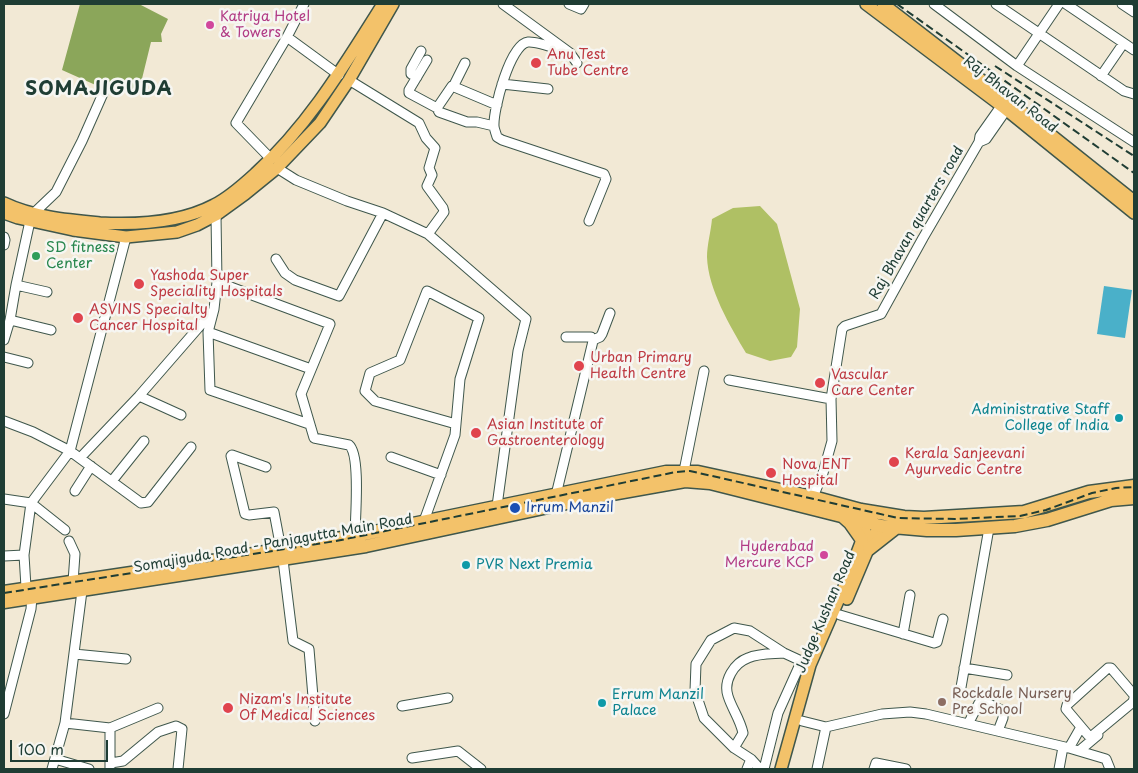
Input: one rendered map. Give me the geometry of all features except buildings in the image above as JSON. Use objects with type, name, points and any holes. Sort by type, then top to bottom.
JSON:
[{"type":"highway","name":"Somajiguda Road - Panjagutta Main Road","points":[[4,592],[29,592],[77,587],[286,554],[384,543],[642,482],[666,472],[684,471],[713,474],[814,497],[861,510],[904,517],[960,517],[1011,513],[1038,508],[1089,492],[1134,486]]},
{"type":"highway","name":"Somajiguda Road - Panjagutta Main Road","points":[[286,554],[355,536],[556,494],[642,482],[696,481],[840,514],[869,534],[897,527],[927,530],[1015,526],[1047,520],[1111,500],[1134,498]]},
{"type":"highway","points":[[1011,513],[1015,526]]},
{"type":"highway","points":[[840,514],[850,523],[869,534],[897,527]]},
{"type":"highway","name":"Somajiguda Road - Panjagutta Main Road","points":[[4,602],[29,592]]},
{"type":"main road","points":[[344,78],[383,4]]},
{"type":"main road","points":[[4,213],[32,217],[73,230],[126,237],[177,232],[197,226],[245,194],[274,164],[304,124],[344,78],[393,4]]},
{"type":"main road","name":"Raj Bhavan Road","points":[[866,4],[1006,104],[1134,201]]},
{"type":"main road","name":"Raj Bhavan Road","points":[[883,4],[1006,104],[1134,213]]},
{"type":"main road","points":[[32,217],[48,216],[112,224],[167,221],[215,205],[274,164]]},
{"type":"main road","name":"Judge Kushan Road","points":[[789,769],[818,667],[840,615],[869,534]]},
{"type":"main road","name":"Judge Kushan Road","points":[[781,769],[806,663],[869,534]]},
{"type":"street","points":[[304,4],[287,37],[236,123],[274,164],[305,184],[383,213],[428,234],[526,319],[518,351],[497,506]]},
{"type":"street","points":[[503,4],[570,53],[577,63]]},
{"type":"street","points":[[569,4],[581,9],[584,4]]},
{"type":"street","points":[[934,4],[1018,66],[1134,142]]},
{"type":"street","points":[[996,4],[1101,76],[1124,91],[1134,94]]},
{"type":"street","points":[[1018,66],[1059,4]]},
{"type":"street","points":[[1066,4],[1134,50]]},
{"type":"street","points":[[1122,4],[1134,12]]},
{"type":"street","points":[[287,37],[344,78],[420,124],[426,138],[435,148],[429,168],[432,175],[427,186],[444,212],[428,234]]},
{"type":"street","points":[[570,53],[528,42],[521,45],[502,84],[494,126],[497,137],[502,140],[604,174],[606,179],[589,221]]},
{"type":"street","points":[[1101,76],[1123,44]]},
{"type":"street","points":[[417,76],[412,74],[411,69],[421,51]]},
{"type":"street","points":[[427,60],[409,93],[437,108],[439,112],[466,122],[477,122],[494,126]]},
{"type":"street","points":[[437,108],[451,87],[453,87],[465,64]]},
{"type":"street","points":[[502,84],[548,89]]},
{"type":"street","points":[[453,87],[497,105]]},
{"type":"street","points":[[4,340],[32,217],[56,192],[82,141],[105,88]]},
{"type":"street","name":"Raj Bhavan quarters road","points":[[814,497],[832,441],[831,399],[842,329],[845,326],[881,314],[979,142],[986,139],[1006,104]]},
{"type":"street","points":[[276,259],[284,273],[295,280],[339,296],[383,213]]},
{"type":"street","points":[[216,215],[217,282],[214,309],[208,332],[210,390],[309,424]]},
{"type":"street","points":[[4,714],[31,609],[24,555],[31,503],[70,451],[126,237]]},
{"type":"street","points":[[4,238],[4,245]]},
{"type":"street","points":[[217,282],[330,324],[301,394],[314,438],[349,445],[352,449],[356,475],[355,536]]},
{"type":"street","points":[[16,285],[47,292]]},
{"type":"street","points":[[424,521],[455,435],[456,424],[460,379],[478,318],[426,291],[400,360],[370,373],[365,391],[374,401],[456,424]]},
{"type":"street","points":[[80,458],[139,396],[214,309]]},
{"type":"street","points":[[593,340],[602,334],[610,313]]},
{"type":"street","points":[[10,320],[51,330]]},
{"type":"street","points":[[208,332],[311,369]]},
{"type":"street","points":[[566,337],[591,337],[593,340]]},
{"type":"street","points":[[556,494],[593,340]]},
{"type":"street","points":[[4,357],[28,363]]},
{"type":"street","points":[[684,471],[704,370]]},
{"type":"street","points":[[729,380],[831,399]]},
{"type":"street","points":[[139,396],[182,416]]},
{"type":"street","points":[[4,421],[33,432],[70,451],[145,504],[191,447]]},
{"type":"street","points":[[112,481],[144,441]]},
{"type":"street","points":[[266,467],[232,455],[230,456],[245,514],[273,512],[286,554],[293,641],[309,649],[315,721]]},
{"type":"street","points":[[391,457],[441,475]]},
{"type":"street","points":[[75,491],[91,466]]},
{"type":"street","points":[[4,499],[31,503],[65,530]]},
{"type":"street","points":[[960,692],[989,528]]},
{"type":"street","points":[[52,769],[65,723],[74,654],[77,587],[75,554],[69,541]]},
{"type":"street","points":[[4,556],[24,555]]},
{"type":"street","points":[[903,634],[910,595]]},
{"type":"street","points":[[840,615],[934,643],[937,642],[942,619]]},
{"type":"street","points":[[734,628],[750,631],[784,653],[806,663],[778,714],[762,769],[752,759],[734,748],[704,718],[695,691],[696,664],[711,640],[734,628]]},
{"type":"street","points":[[734,748],[743,733],[741,722],[727,695],[728,679],[731,671],[747,658],[784,653]]},
{"type":"street","points":[[74,654],[126,660]]},
{"type":"street","points":[[964,668],[1007,675]]},
{"type":"street","points":[[1111,668],[1134,697],[1133,702],[1092,736],[1088,735],[1081,728],[1067,711],[1066,706],[1106,669],[1111,668]]},
{"type":"street","points":[[402,706],[448,698]]},
{"type":"street","points":[[968,724],[979,704],[985,702],[1003,712],[998,731]]},
{"type":"street","points":[[65,723],[110,728],[158,708]]},
{"type":"street","points":[[802,721],[826,727],[882,714],[910,712],[926,714],[1106,759],[1110,769]]},
{"type":"street","points":[[1079,751],[1090,747],[1115,720]]},
{"type":"street","points":[[110,728],[110,766],[123,766],[158,732],[176,726],[182,729],[178,769]]},
{"type":"street","points":[[817,769],[826,727]]},
{"type":"street","points":[[1059,769],[1066,748],[1081,728]]},
{"type":"street","points":[[412,758],[458,750],[481,769]]},
{"type":"street","points":[[55,759],[89,769]]},
{"type":"street","points":[[747,769],[752,759]]},
{"type":"street","points":[[874,769],[876,763],[906,769]]},
{"type":"green space","points":[[80,4],[139,4],[168,19],[161,34],[162,42],[151,42],[138,95],[102,80],[100,87],[62,70]]},
{"type":"green space","points":[[760,206],[777,224],[800,309],[797,347],[791,357],[770,361],[746,353],[727,319],[711,282],[707,257],[712,219],[733,208]]},
{"type":"water","points":[[1104,286],[1132,290],[1125,338],[1097,334]]},
{"type":"railway","points":[[897,4],[1134,173]]},
{"type":"railway","points":[[995,66],[1134,156]]},
{"type":"railway","points":[[4,593],[336,541],[676,472],[690,471],[898,518],[955,519],[1020,516],[1046,510],[1092,493],[1116,488],[1134,487]]},
{"type":"place","name":"Katriya Hotel & Towers","points":[[210,25]]},
{"type":"place","name":"Anu Test Tube Centre","points":[[536,63]]},
{"type":"place","name":"SD fitness Center","points":[[36,256]]},
{"type":"place","name":"Yashoda Super Speciality Hospitals","points":[[139,284]]},
{"type":"place","name":"ASVINS Specialty Cancer Hospital","points":[[78,318]]},
{"type":"place","name":"Urban Primary Health Centre","points":[[579,366]]},
{"type":"place","name":"Vascular Care Center","points":[[820,383]]},
{"type":"place","name":"Administrative Staff College of India","points":[[1119,418]]},
{"type":"place","name":"Asian Institute of Gastroenterology","points":[[476,433]]},
{"type":"place","name":"Kerala Sanjeevani Ayurvedic Centre","points":[[894,462]]},
{"type":"place","name":"Nova ENT Hospital","points":[[771,473]]},
{"type":"place","name":"Irrum Manzil","points":[[515,508]]},
{"type":"place","name":"Hyderabad Mercure KCP","points":[[824,555]]},
{"type":"place","name":"PVR Next Premia","points":[[466,565]]},
{"type":"place","name":"Rockdale Nursery Pre School","points":[[942,702]]},
{"type":"place","name":"Errum Manzil Palace","points":[[602,703]]},
{"type":"place","name":"Nizam's Institute Of Medical Sciences","points":[[228,708]]},
{"type":"district","name":"SOMAJIGUDA","points":[[99,90]]}]
